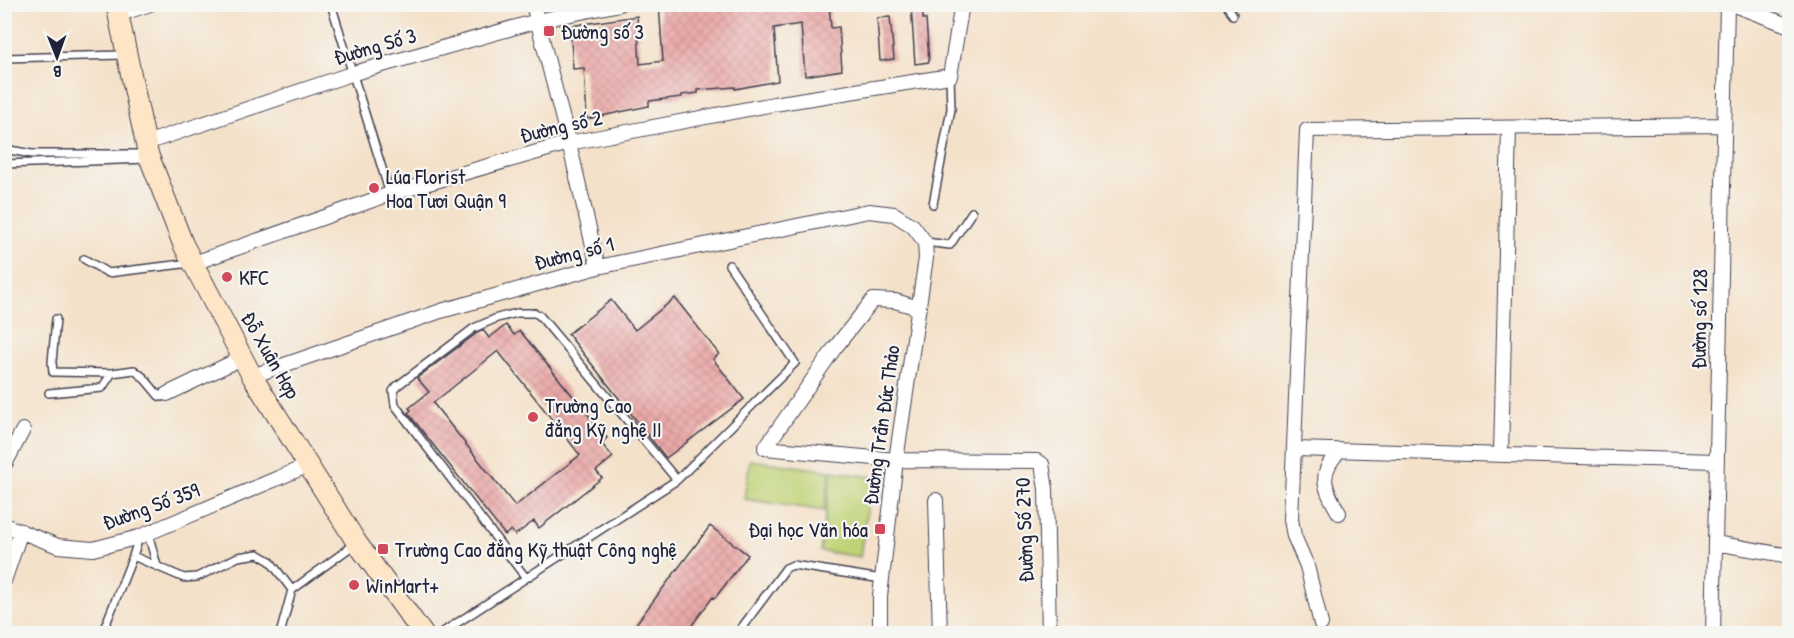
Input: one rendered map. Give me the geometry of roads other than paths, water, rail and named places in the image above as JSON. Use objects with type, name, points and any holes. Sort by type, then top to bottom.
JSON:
[{"type":"main road","name":"Đỗ Xuân Hợp","points":[[116,10],[148,152],[183,244],[252,376],[357,543],[423,633]]},
{"type":"street","points":[[116,10],[150,4]]},
{"type":"street","points":[[533,4],[598,267]]},
{"type":"street","name":"Đường Số 3","points":[[148,152],[354,73],[537,21],[620,4]]},
{"type":"street","points":[[950,76],[962,4]]},
{"type":"street","points":[[1729,4],[1790,26]]},
{"type":"street","name":"Đường số 128","points":[[1713,633],[1724,125],[1729,4]]},
{"type":"street","name":"Đường số 2","points":[[194,263],[390,194],[569,143],[774,104],[950,76]]},
{"type":"street","points":[[1321,624],[1307,566],[1294,536],[1291,519],[1306,130],[1724,125]]},
{"type":"street","points":[[1501,455],[1509,128]]},
{"type":"street","name":"Đường số 1","points":[[252,376],[441,311],[598,267],[870,211],[894,214],[913,226],[926,242]]},
{"type":"street","name":"Đường Trần Đức Thảo","points":[[880,633],[882,579],[896,460],[926,258],[926,242]]},
{"type":"street","points":[[896,460],[765,448],[834,349],[873,300],[895,301],[919,308]]},
{"type":"street","points":[[167,394],[242,358]]},
{"type":"street","points":[[4,466],[23,430]]},
{"type":"street","points":[[1295,449],[1716,460]]},
{"type":"street","points":[[1339,513],[1326,488],[1324,477],[1330,460],[1340,450]]},
{"type":"street","name":"Đường Số 270","points":[[896,460],[1037,461],[1042,464],[1046,489],[1049,633]]},
{"type":"street","name":"Đường Số 359","points":[[4,525],[58,546],[93,549],[143,535],[309,465]]},
{"type":"street","points":[[936,500],[940,633]]},
{"type":"street","points":[[4,581],[21,531]]},
{"type":"street","points":[[1715,543],[1790,556]]},
{"type":"lane","points":[[331,4],[390,194]]},
{"type":"lane","points":[[1226,4],[1233,15]]},
{"type":"lane","points":[[4,58],[126,55]]},
{"type":"lane","points":[[933,204],[951,109],[950,76]]},
{"type":"lane","points":[[4,148],[32,154],[148,152]]},
{"type":"lane","points":[[23,152],[24,163]]},
{"type":"lane","points":[[4,164],[148,152]]},
{"type":"lane","points":[[926,242],[950,245],[972,212]]},
{"type":"lane","points":[[84,259],[108,273],[194,263]]},
{"type":"lane","points":[[440,633],[677,480],[795,363],[729,265]]},
{"type":"lane","points":[[526,578],[395,405],[393,391],[397,386],[474,328],[497,318],[517,313],[535,313],[540,316],[677,480]]},
{"type":"lane","points":[[56,319],[53,372],[136,371],[159,396],[167,394]]},
{"type":"lane","points":[[49,393],[102,388],[112,373]]},
{"type":"lane","points":[[102,633],[143,535]]},
{"type":"lane","points":[[143,535],[158,566]]},
{"type":"lane","points":[[280,633],[292,590],[357,543]]},
{"type":"lane","points":[[133,556],[184,578],[197,577],[238,557],[258,554],[270,561],[292,590]]},
{"type":"lane","points":[[737,633],[786,568],[793,565],[882,579]]},
{"type":"place","name":"Đường số 3","points":[[549,31]]},
{"type":"place","name":"Lúa Florist Hoa Tươi Quận 9","points":[[374,188]]},
{"type":"place","name":"KFC","points":[[227,277]]},
{"type":"place","name":"Trường Cao đẳng Kỹ nghệ II","points":[[533,417]]},
{"type":"place","name":"Đại học Văn hóa","points":[[880,529]]},
{"type":"place","name":"Trường Cao đẳng Kỹ thuật Công nghệ","points":[[383,549]]},
{"type":"place","name":"WinMart+","points":[[354,585]]}]
